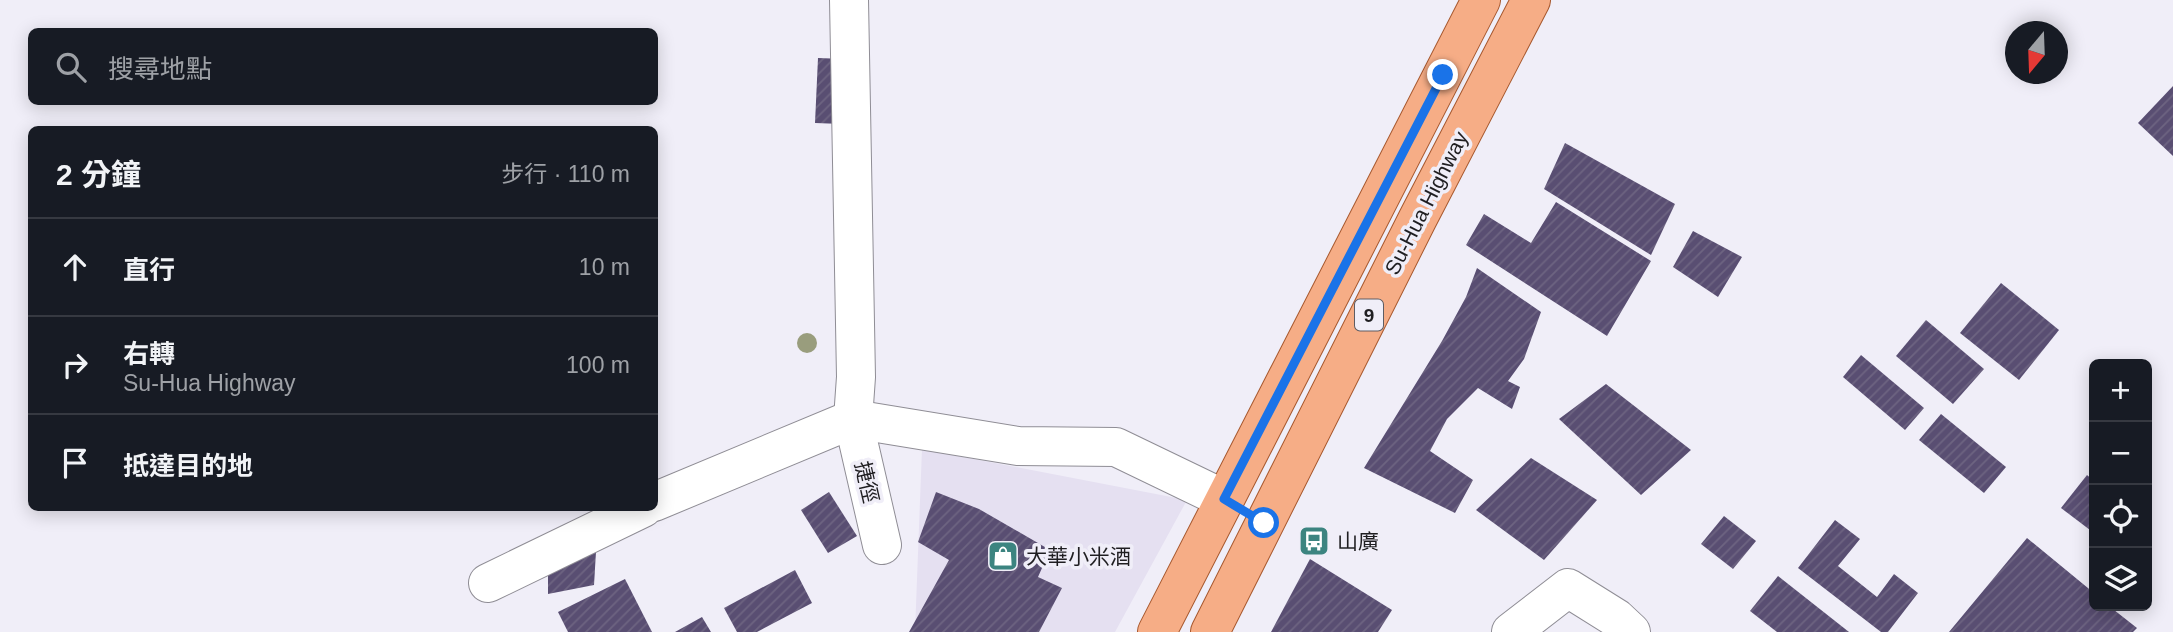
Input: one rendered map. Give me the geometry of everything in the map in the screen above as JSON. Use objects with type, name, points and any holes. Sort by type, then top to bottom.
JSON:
[{"type":"main road","name":"Su-Hua Highway","points":[[1157,632],[1481,0]]},
{"type":"main road","name":"Su-Hua Highway","points":[[1210,632],[1531,0]]},
{"type":"main road","points":[[1443,75],[1483,94]]},
{"type":"main road","points":[[1224,499],[1264,523]]},
{"type":"street","name":"捷徑","points":[[849,0],[856,377],[853,419],[882,545]]},
{"type":"street","points":[[658,500],[853,419],[1018,446],[1116,447],[1224,499]]},
{"type":"street","points":[[488,583],[637,511]]},
{"type":"street","points":[[1511,632],[1569,587],[1616,618],[1630,632]]},
{"type":"shaded area","points":[[922,449],[1187,500],[1115,632],[915,632]]},
{"type":"building","points":[[818,58],[845,59],[842,124],[815,123]]},
{"type":"building","points":[[2173,86],[2173,156],[2138,123]]},
{"type":"building","points":[[1565,143],[1675,204],[1651,255],[1544,189]]},
{"type":"building","points":[[1556,202],[1651,261],[1607,336],[1466,245],[1484,214],[1531,243]]},
{"type":"building","points":[[1693,231],[1742,257],[1718,297],[1673,267]]},
{"type":"building","points":[[1477,268],[1541,312],[1524,359],[1508,381],[1520,387],[1512,409],[1478,388],[1447,419],[1430,451],[1473,480],[1455,513],[1364,468],[1442,341],[1466,297]]},
{"type":"building","points":[[2001,283],[2059,330],[2019,380],[1960,333]]},
{"type":"building","points":[[1926,320],[1984,369],[1953,404],[1896,356]]},
{"type":"building","points":[[1861,355],[1924,408],[1905,430],[1843,377]]},
{"type":"building","points":[[1606,384],[1691,450],[1641,495],[1559,419]]},
{"type":"building","points":[[1941,414],[2006,467],[1984,493],[1919,440]]},
{"type":"building","points":[[1531,458],[1597,500],[1544,560],[1476,510]]},
{"type":"building","points":[[2087,475],[2089,529],[2061,508]]},
{"type":"building","points":[[829,492],[857,536],[828,553],[801,510]]},
{"type":"building","points":[[936,492],[979,509],[1050,550],[1038,577],[1062,588],[1039,632],[909,632],[949,560],[918,542]]},
{"type":"building","points":[[1724,516],[1756,541],[1733,569],[1701,544]]},
{"type":"building","points":[[1835,520],[1860,539],[1838,566],[1877,597],[1894,574],[1918,593],[1888,632],[1881,632],[1798,568]]},
{"type":"building","points":[[2027,538],[2089,589],[2089,611],[2115,611],[2137,628],[2133,632],[1949,632]]},
{"type":"building","points":[[596,552],[594,585],[548,594],[548,570]]},
{"type":"building","points":[[1310,559],[1392,610],[1378,632],[1271,632]]},
{"type":"building","points":[[795,570],[812,603],[757,632],[737,632],[724,608]]},
{"type":"building","points":[[1778,576],[1849,632],[1777,632],[1750,611]]},
{"type":"building","points":[[625,579],[652,632],[568,632],[558,612]]},
{"type":"building","points":[[702,617],[711,632],[675,632]]},
{"type":"place","name":"山廣","points":[[1314,541]]},
{"type":"place","name":"大華小米酒","points":[[1003,556]]},
{"type":"route","points":[[1264,523],[1224,499],[1443,75]]}]
